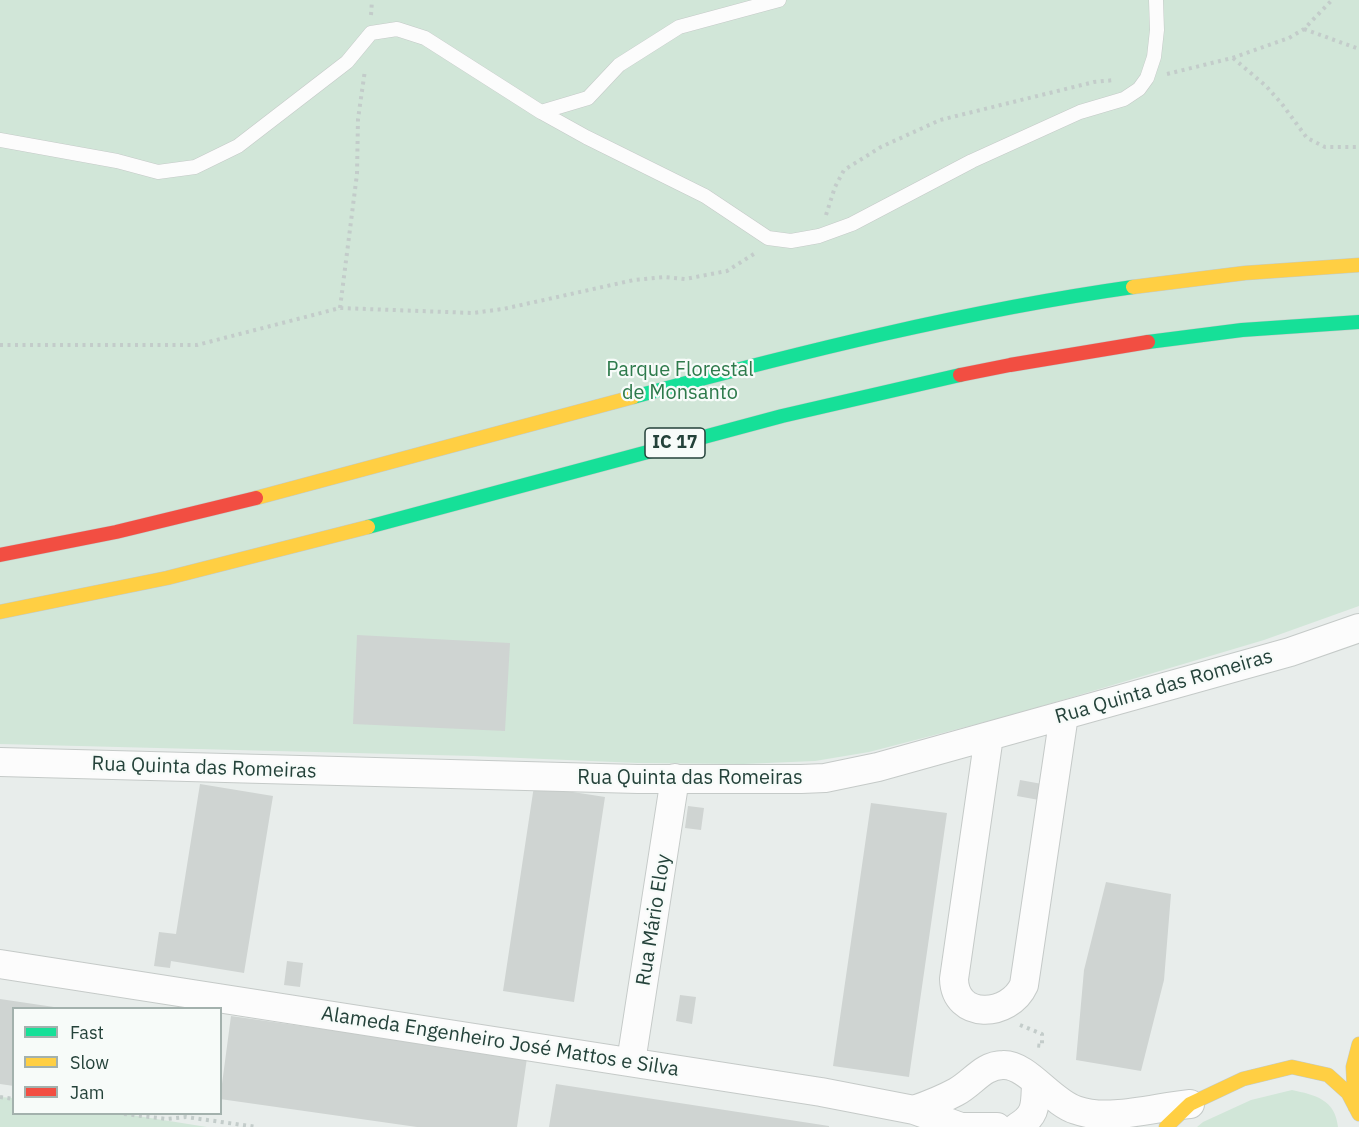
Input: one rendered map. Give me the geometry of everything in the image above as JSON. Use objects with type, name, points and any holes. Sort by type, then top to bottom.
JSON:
[{"type":"main road","points":[[0,555],[253,500],[615,401],[869,336],[972,314],[1179,280],[1300,268],[1359,265]]},
{"type":"main road","name":"IC 17","points":[[0,612],[228,564],[752,423],[953,376],[1147,340],[1269,327],[1359,322]]},
{"type":"main road","points":[[1357,1110],[1352,1087],[1353,1066],[1359,1044]]},
{"type":"main road","points":[[1166,1127],[1190,1104],[1243,1079],[1292,1067],[1328,1075],[1348,1093],[1357,1110]]},
{"type":"street","name":"Rua Quinta das Romeiras","points":[[0,762],[572,778],[825,778],[878,767],[1299,650],[1359,628]]},
{"type":"street","points":[[989,736],[954,979],[954,990],[961,1000],[985,1011],[998,1009],[1009,1003],[1019,996],[1024,985],[1065,715]]},
{"type":"street","name":"Rua Mário Eloy","points":[[631,1062],[675,778]]},
{"type":"street","name":"Alameda Engenheiro José Mattos e Silva","points":[[0,964],[878,1102],[914,1110],[961,1127],[997,1127]]},
{"type":"street","points":[[914,1110],[957,1092],[990,1066],[1004,1064],[1020,1069],[1064,1106],[1078,1112],[1116,1114],[1190,1104]]},
{"type":"street","points":[[1017,1127],[1029,1119],[1034,1107],[1036,1083]]},
{"type":"lane","points":[[541,112],[588,98],[620,65],[679,27],[779,0]]},
{"type":"lane","points":[[0,140],[117,161],[158,172],[195,167],[238,146],[346,62],[371,33],[397,29],[425,38],[541,112],[705,196],[768,238],[791,241],[819,236],[852,224],[972,161],[1080,112],[1124,99],[1139,89],[1147,78],[1154,57],[1157,30],[1156,0]]},
{"type":"path","points":[[819,236],[835,187],[844,170],[881,147],[940,120],[1094,82],[1147,78],[1232,58],[1289,38],[1304,29],[1332,0]]},
{"type":"path","points":[[1304,29],[1359,49]]},
{"type":"path","points":[[340,308],[357,174],[358,119],[371,33]]},
{"type":"path","points":[[1232,58],[1266,86],[1307,138],[1325,147],[1359,147]]},
{"type":"path","points":[[0,345],[197,345],[340,308],[473,313],[503,309],[634,280],[664,277],[685,279],[727,271],[763,248],[768,238]]},
{"type":"path","points":[[138,1115],[167,1119],[186,1117],[256,1127]]},
{"type":"path","points":[[167,1119],[168,1127]]},
{"type":"green space","name":"Parque Florestal de Monsanto","points":[[0,0],[1359,0],[1359,606],[1264,640],[1012,715],[869,752],[815,761],[743,764],[638,763],[473,756],[0,744]]},
{"type":"green space","points":[[1292,1090],[1316,1097],[1328,1104],[1333,1110],[1338,1127],[1197,1127],[1251,1100]]},
{"type":"green space","points":[[0,1097],[12,1098],[12,1115],[131,1115],[207,1127],[0,1127]]},
{"type":"building","points":[[357,635],[510,643],[505,731],[353,724]]},
{"type":"building","points":[[1020,780],[1042,784],[1039,800],[1017,796]]},
{"type":"building","points":[[200,784],[273,796],[244,973],[171,961],[170,968],[154,966],[159,932],[176,934]]},
{"type":"building","points":[[534,786],[605,797],[574,1002],[503,991]]},
{"type":"building","points":[[871,803],[947,813],[909,1077],[833,1066]]},
{"type":"building","points":[[688,806],[704,808],[701,830],[685,828]]},
{"type":"building","points":[[1106,882],[1171,894],[1164,980],[1141,1071],[1076,1060],[1084,970]]},
{"type":"building","points":[[287,961],[303,963],[300,987],[284,985]]},
{"type":"building","points":[[680,995],[696,997],[692,1024],[676,1021]]},
{"type":"building","points":[[0,999],[54,1007],[12,1007],[12,1086],[0,1084]]},
{"type":"building","points":[[231,1016],[527,1058],[517,1127],[417,1127],[222,1099]]},
{"type":"building","points":[[556,1084],[829,1126],[829,1127],[549,1127]]},
{"type":"traffic: fast","points":[[633,397],[882,334],[1007,308],[1133,287]]},
{"type":"traffic: fast","points":[[1148,342],[1242,330],[1359,322]]},
{"type":"traffic: fast","points":[[368,527],[782,416],[960,375]]},
{"type":"traffic: slow","points":[[1133,287],[1245,273],[1359,265]]},
{"type":"traffic: slow","points":[[256,498],[633,397]]},
{"type":"traffic: slow","points":[[0,612],[167,578],[368,527]]},
{"type":"traffic: slow","points":[[1355,1107],[1353,1067],[1359,1044]]},
{"type":"traffic: slow","points":[[1166,1127],[1190,1104],[1243,1079],[1292,1067],[1328,1075],[1348,1093],[1359,1114]]},
{"type":"traffic: jam","points":[[960,375],[1148,342]]},
{"type":"traffic: jam","points":[[0,555],[116,532],[256,498]]}]
